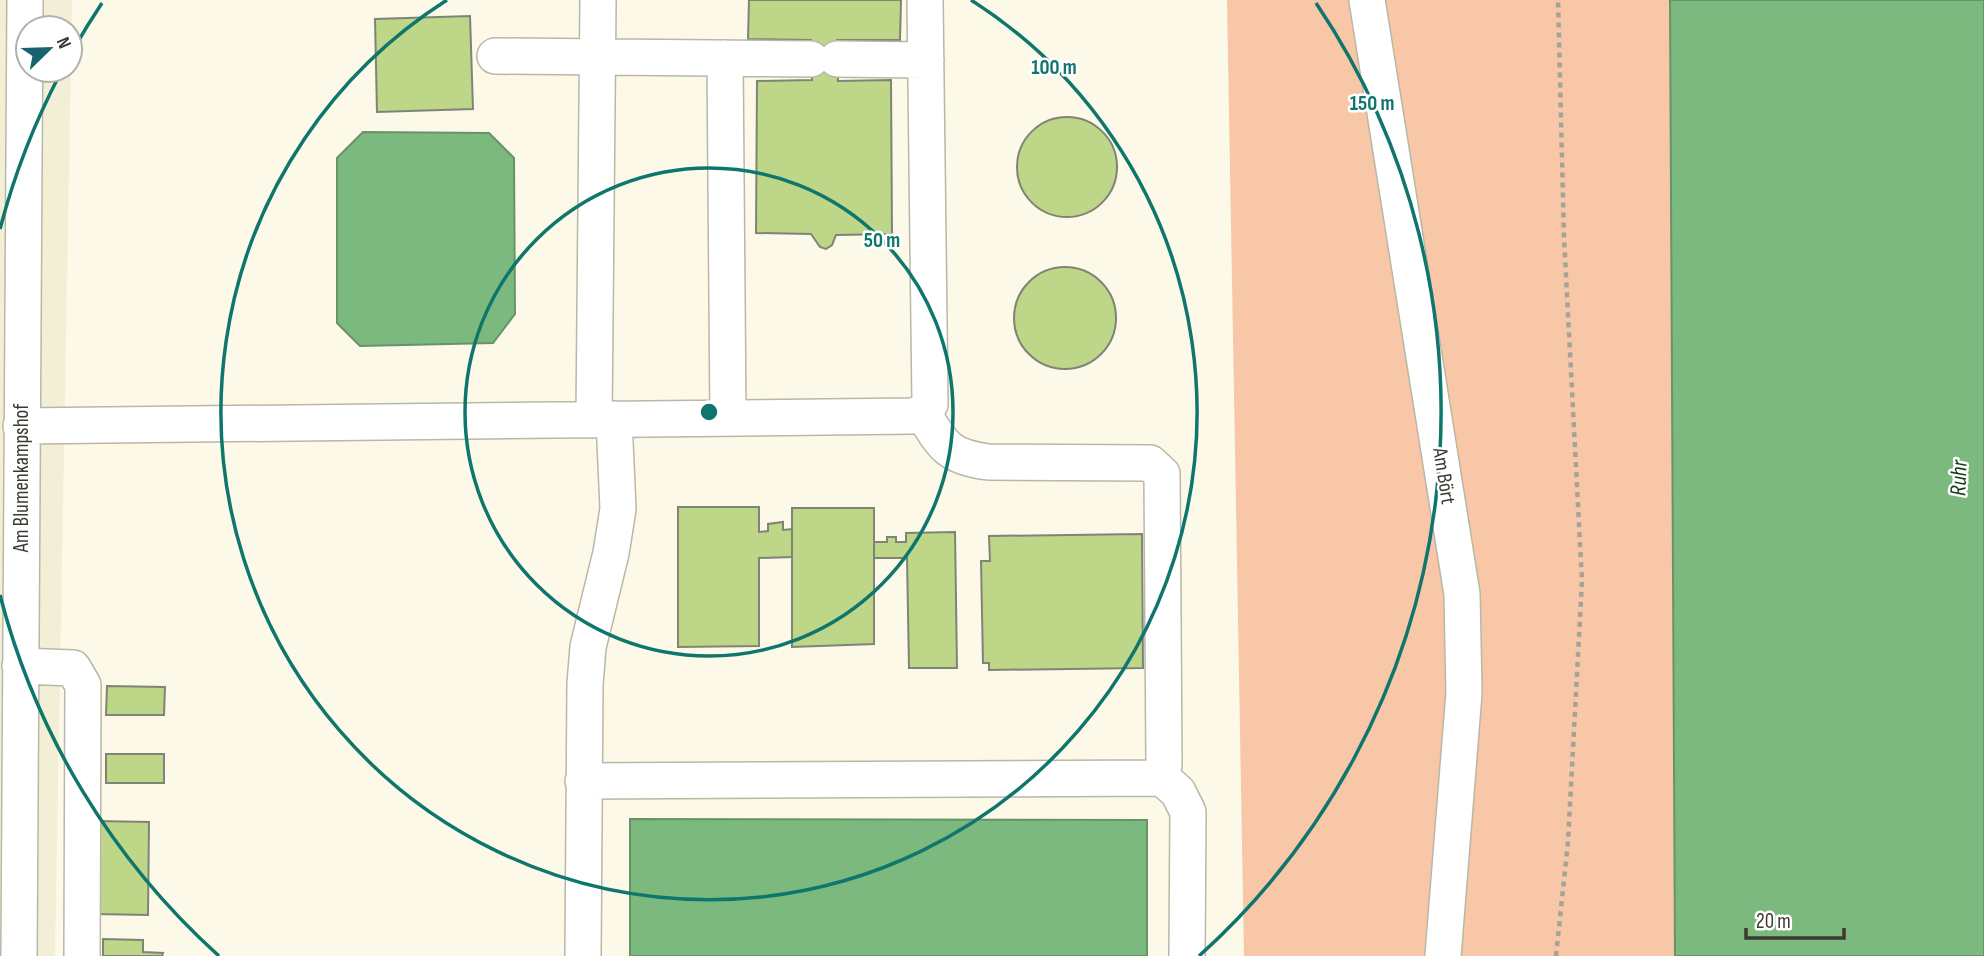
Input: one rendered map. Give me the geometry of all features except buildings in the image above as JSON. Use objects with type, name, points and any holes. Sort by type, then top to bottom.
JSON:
[{"type":"street","name":"Am Blumenkampshof","points":[[19,956],[25,0]]},
{"type":"street","points":[[583,956],[583,780],[588,647],[611,553],[618,509],[604,419],[598,0]]},
{"type":"street","points":[[21,426],[912,416],[923,413],[929,404],[925,0]]},
{"type":"street","name":"Am Bört","points":[[1367,0],[1462,594],[1464,693],[1443,956]]},
{"type":"street","points":[[495,56],[926,60]]},
{"type":"street","points":[[725,58],[728,418]]},
{"type":"street","points":[[923,413],[940,442],[961,459],[988,463],[1150,463],[1162,474],[1162,778]]},
{"type":"street","points":[[20,666],[73,668],[83,685],[82,956]]},
{"type":"street","points":[[583,780],[1162,778],[1178,792],[1188,813],[1187,956]]},
{"type":"path","points":[[1556,956],[1567,842],[1582,581],[1564,238],[1559,0]]},
{"type":"shaded area","points":[[0,0],[72,0],[72,14],[14,14],[14,84],[71,84],[55,956],[0,956]]},
{"type":"shaded area","points":[[1227,0],[1361,0],[1450,594],[1453,693],[1430,956],[1244,956]]},
{"type":"shaded area","points":[[1383,0],[1670,0],[1675,956],[1455,956],[1475,694]]},
{"type":"water","name":"Ruhr","points":[[1670,0],[1984,0],[1984,956],[1675,956]]},
{"type":"water","points":[[363,132],[489,133],[514,158],[515,314],[493,343],[360,346],[337,323],[337,158]]},
{"type":"water","points":[[630,819],[1147,820],[1147,956],[630,956]]}]
